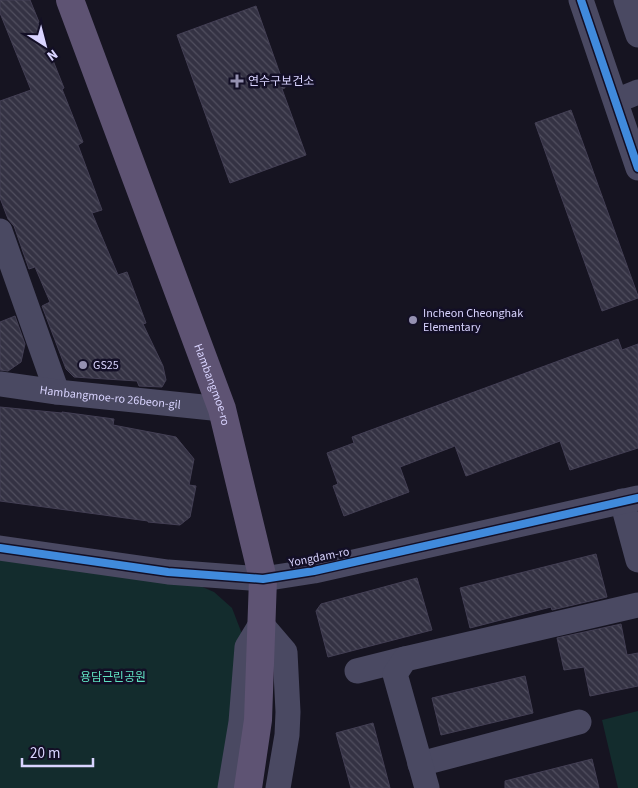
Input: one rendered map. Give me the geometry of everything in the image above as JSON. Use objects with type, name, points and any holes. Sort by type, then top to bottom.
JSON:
[{"type":"main road","name":"Hambangmoe-ro","points":[[70,0],[222,409],[263,579],[258,720],[248,788]]},
{"type":"street","points":[[581,0],[627,96],[638,168]]},
{"type":"street","points":[[626,0],[638,36]]},
{"type":"street","points":[[0,231],[57,392]]},
{"type":"street","name":"Hambangmoe-ro 26beon-gil","points":[[0,384],[57,392],[222,409]]},
{"type":"street","points":[[630,500],[638,560]]},
{"type":"street","name":"Yongdam-ro","points":[[0,548],[168,572],[263,579],[314,571],[630,500]]},
{"type":"street","points":[[357,671],[405,658],[638,605]]},
{"type":"street","points":[[230,788],[241,722],[246,647],[262,624],[285,652],[288,712],[287,735],[278,788]]},
{"type":"street","points":[[405,658],[396,674],[427,788]]},
{"type":"street","points":[[420,764],[578,722]]},
{"type":"green space","name":"용담근린공원","points":[[0,548],[168,572],[214,592],[232,608],[247,647],[230,788],[0,788]]},
{"type":"green space","points":[[638,711],[638,788],[618,788],[602,720]]},
{"type":"building","points":[[0,0],[30,0],[83,142],[78,145],[102,210],[92,213],[118,275],[127,272],[146,323],[143,324],[163,366],[166,380],[162,387],[139,386],[137,381],[74,377],[66,369],[42,306],[50,302],[35,267],[29,269],[14,226],[8,219],[0,198],[0,101],[31,90],[0,13]]},
{"type":"building","points":[[256,6],[285,88],[282,89],[306,155],[230,183],[177,35]]},
{"type":"building","points":[[571,110],[638,296],[638,298],[602,311],[535,123]]},
{"type":"building","points":[[15,316],[25,344],[21,362],[8,371],[0,370],[0,322]]},
{"type":"building","points":[[618,339],[622,350],[638,344],[638,448],[570,470],[560,441],[466,476],[455,446],[400,467],[409,492],[344,516],[333,486],[338,484],[327,453],[354,443],[352,437]]},
{"type":"building","points":[[0,407],[62,412],[114,419],[113,425],[176,437],[194,459],[189,485],[196,486],[190,517],[180,525],[0,501]]},
{"type":"building","points":[[596,554],[607,597],[552,610],[551,607],[470,628],[460,588]]},
{"type":"building","points":[[417,578],[432,630],[328,657],[316,611],[321,604]]},
{"type":"building","points":[[621,624],[627,655],[638,653],[638,686],[590,696],[584,667],[564,670],[557,638]]},
{"type":"building","points":[[525,676],[533,713],[441,735],[432,698]]},
{"type":"building","points":[[373,723],[390,788],[351,788],[336,733]]},
{"type":"building","points":[[592,759],[599,788],[505,788],[505,781]]},
{"type":"cycle path","points":[[581,0],[638,168]]},
{"type":"cycle path","points":[[0,548],[168,572],[263,579],[314,571],[638,498]]},
{"type":"place","name":"연수구보건소","points":[[237,81]]},
{"type":"place","name":"Incheon Cheonghak Elementary","points":[[413,320]]},
{"type":"place","name":"GS25","points":[[83,365]]}]
